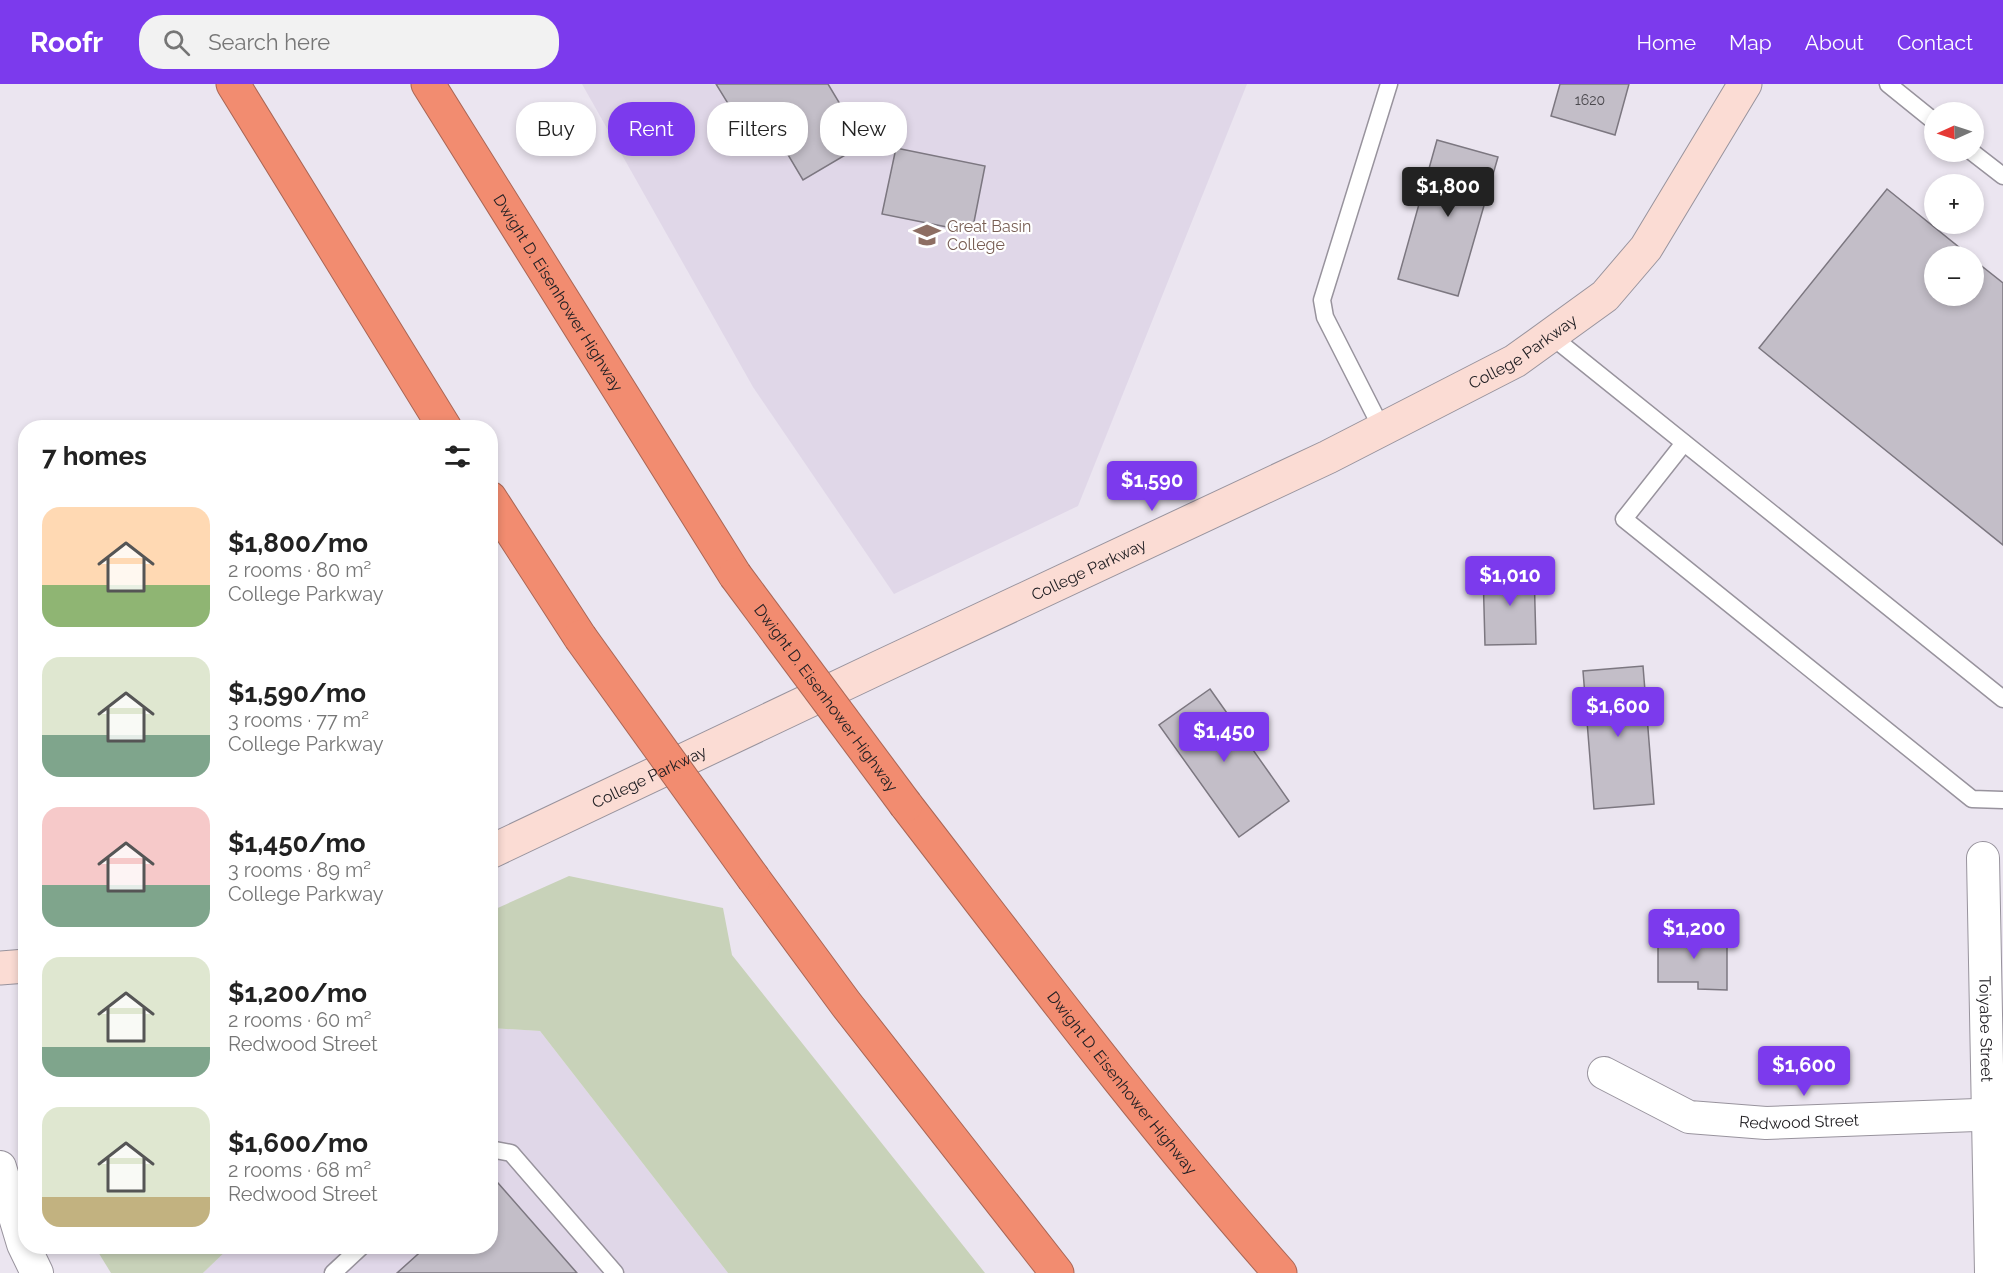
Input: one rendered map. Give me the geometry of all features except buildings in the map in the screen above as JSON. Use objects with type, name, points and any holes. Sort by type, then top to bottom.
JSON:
[{"type":"highway","points":[[233,84],[440,420]]},
{"type":"highway","name":"Dwight D. Eisenhower Highway","points":[[428,84],[735,575],[906,805],[1062,1007],[1280,1273]]},
{"type":"highway","points":[[498,510],[580,637],[754,879],[846,1004],[1057,1273]]},
{"type":"street","name":"College Parkway","points":[[498,848],[1328,457],[1515,361],[1605,296],[1646,248],[1744,84]]},
{"type":"street","name":"Toiyabe Street","points":[[1983,858],[1996,1114],[1991,1273]]},
{"type":"street","points":[[0,968],[18,967]]},
{"type":"street","name":"Redwood Street","points":[[1604,1073],[1689,1117],[1766,1123],[1996,1114]]},
{"type":"street","points":[[0,1167],[7,1213],[18,1234]]},
{"type":"street","points":[[28,1254],[37,1273]]},
{"type":"lane","points":[[1382,429],[1325,317],[1322,300],[1389,84]]},
{"type":"lane","points":[[1888,84],[1924,113]]},
{"type":"lane","points":[[1984,162],[2003,177]]},
{"type":"lane","points":[[1550,335],[2003,699]]},
{"type":"lane","points":[[1684,442],[1624,519],[1972,799],[2003,800]]},
{"type":"lane","points":[[498,1150],[512,1153],[615,1273]]},
{"type":"lane","points":[[333,1273],[353,1254]]},
{"type":"shaded area","name":"Great Basin College","points":[[582,84],[1247,84],[1078,506],[894,594],[753,387],[623,156],[695,156],[695,102],[608,102],[608,130],[596,109],[596,102],[592,102]]},
{"type":"shaded area","points":[[498,1028],[540,1031],[728,1273],[203,1273],[223,1254],[498,1254]]},
{"type":"green space","points":[[569,876],[723,908],[732,955],[985,1273],[728,1273],[540,1031],[498,1028],[498,908]]},
{"type":"green space","points":[[99,1254],[223,1254],[203,1273],[111,1273]]},
{"type":"place","name":"Great Basin College","points":[[927,235]]}]
